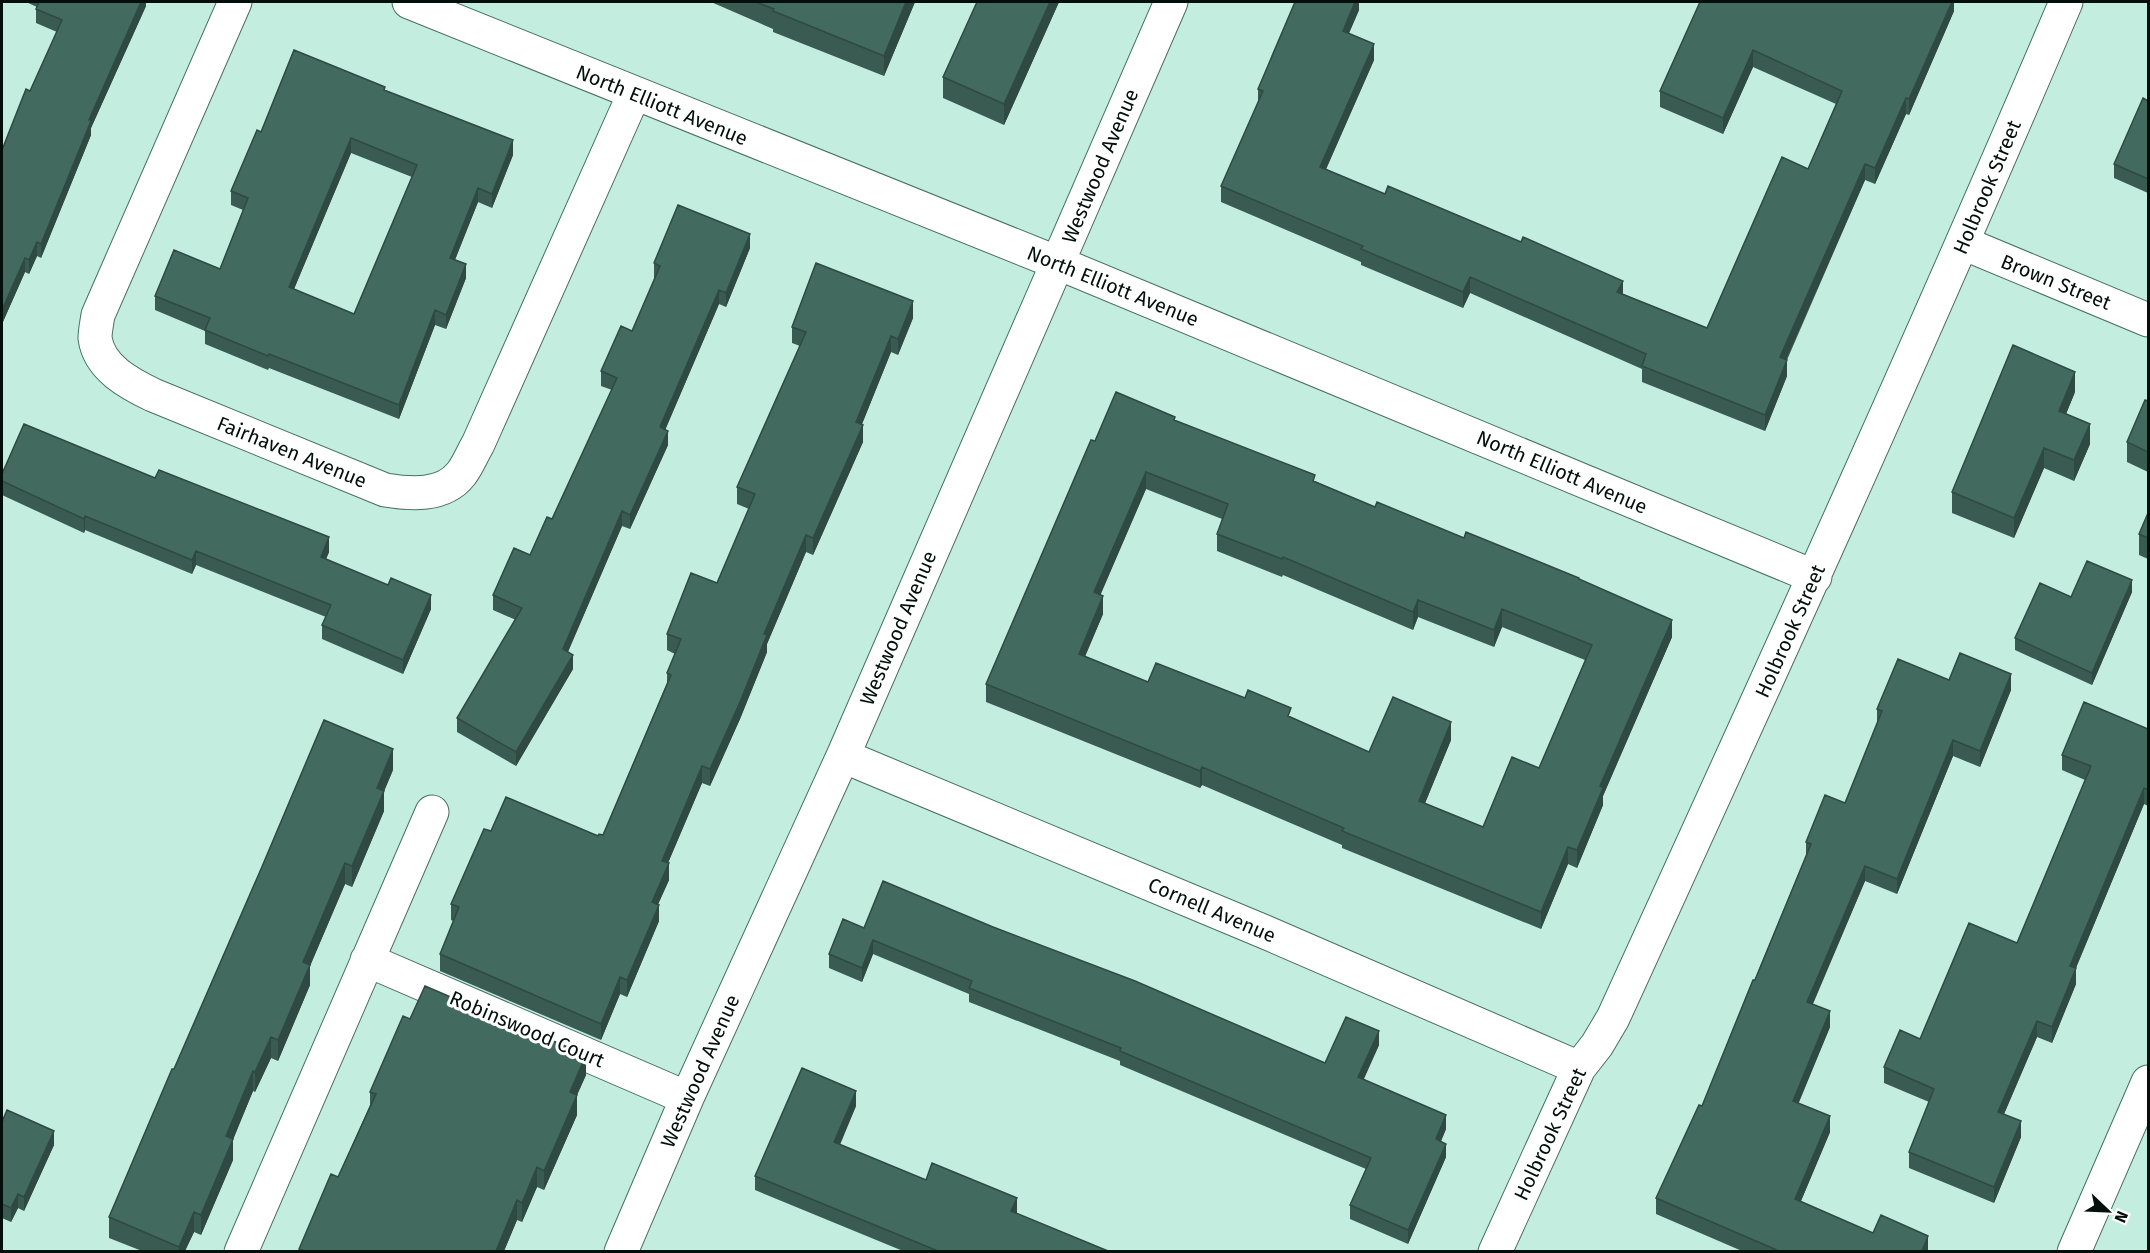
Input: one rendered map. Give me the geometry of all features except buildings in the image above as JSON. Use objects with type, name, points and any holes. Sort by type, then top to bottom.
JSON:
[{"type":"street","name":"Fairhaven Avenue","points":[[235,2],[98,315],[95,339],[103,358],[129,383],[385,490],[410,494],[441,489],[461,475],[478,444],[634,94]]},
{"type":"street","name":"North Elliott Avenue","points":[[409,2],[1058,263],[1815,577]]},
{"type":"street","name":"Westwood Avenue","points":[[621,1251],[687,1098],[843,756],[1170,2]]},
{"type":"street","name":"Holbrook Street","points":[[1495,1251],[1579,1068],[1597,1045],[1613,1018],[1815,577],[1963,243],[2066,2]]},
{"type":"street","name":"Brown Street","points":[[1963,243],[2148,320]]},
{"type":"street","name":"Cornell Avenue","points":[[843,756],[1265,932],[1579,1068]]},
{"type":"street","points":[[241,1251],[432,812]]},
{"type":"street","name":"Robinswood Court","points":[[368,960],[687,1098]]},
{"type":"street","points":[[2074,1251],[2148,1083]]}]
